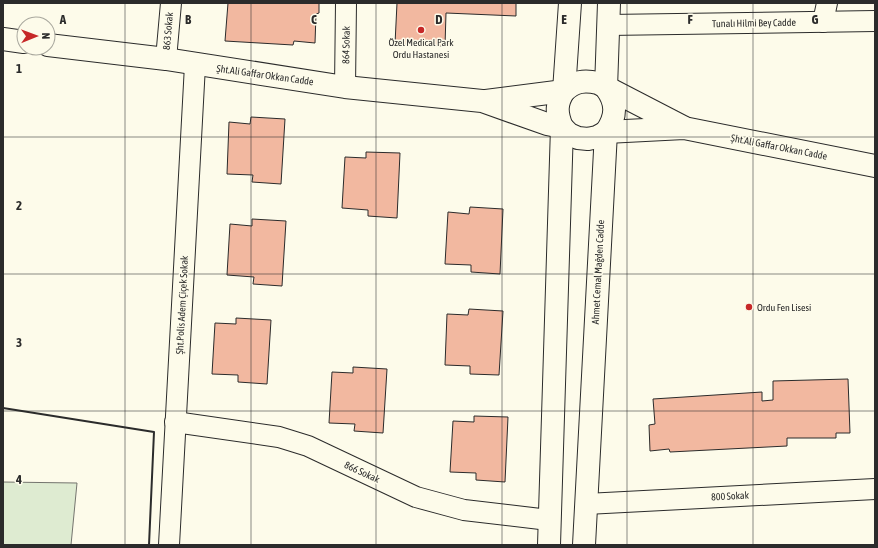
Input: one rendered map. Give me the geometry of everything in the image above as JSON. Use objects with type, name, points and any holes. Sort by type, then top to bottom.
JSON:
[{"type":"main road","points":[[549,545],[562,127],[558,118],[557,108],[559,98],[564,90],[570,3]]},
{"type":"main road","name":"Ahmet Cemal Mağden Cadde","points":[[584,545],[606,132],[612,123],[615,114],[615,104],[612,96],[606,88],[609,3]]},
{"type":"main road","points":[[3,39],[16,41]]},
{"type":"main road","name":"Şht.Ali Gaffar Okkan Cadde","points":[[56,45],[166,59],[345,87],[482,101],[564,90],[571,85],[587,81],[598,83],[684,128]]},
{"type":"main road","name":"Şht.Ali Gaffar Okkan Cadde","points":[[482,101],[547,124],[562,127],[569,134],[578,138],[588,139],[597,137],[606,132],[684,128],[875,166]]},
{"type":"street","name":"863 Sokak","points":[[166,59],[171,3]]},
{"type":"street","name":"864 Sokak","points":[[345,87],[346,3]]},
{"type":"street","name":"Tunalı Hilmi Bey Cadde","points":[[608,26],[825,12],[875,21]]},
{"type":"street","name":"Şht.Polis Adem Çiçek Sokak","points":[[169,545],[195,64]]},
{"type":"street","name":"866 Sokak","points":[[175,422],[279,436],[308,446],[416,497],[464,510],[549,520]]},
{"type":"street","name":"800 Sokak","points":[[586,504],[875,489]]},
{"type":"green space","points":[[3,482],[77,483],[71,545],[3,545]]},
{"type":"building","points":[[228,3],[319,3],[319,13],[316,14],[315,43],[294,41],[293,45],[225,41]]},
{"type":"building","name":"Özel Medical Park Ordu Hastanesi","points":[[397,3],[516,3],[516,16],[446,13],[445,46],[395,44]]},
{"type":"building","points":[[251,117],[285,119],[281,184],[252,182],[253,175],[227,174],[229,122],[250,124]]},
{"type":"building","points":[[366,152],[400,153],[397,218],[368,216],[368,210],[342,208],[345,157],[366,158]]},
{"type":"building","points":[[470,207],[503,209],[500,274],[471,272],[471,265],[445,264],[448,212],[469,214]]},
{"type":"building","points":[[252,219],[286,221],[282,286],[253,284],[254,277],[227,275],[230,224],[252,226]]},
{"type":"building","points":[[469,309],[503,311],[499,375],[470,374],[470,366],[445,365],[447,314],[468,315]]},
{"type":"building","points":[[236,318],[271,320],[267,384],[238,382],[238,375],[212,374],[215,323],[236,324]]},
{"type":"building","points":[[353,367],[387,369],[383,433],[354,431],[355,424],[329,423],[332,372],[353,373]]},
{"type":"building","points":[[848,379],[850,433],[836,433],[836,438],[787,438],[787,446],[670,452],[669,449],[650,451],[649,425],[655,424],[653,399],[762,392],[762,401],[773,400],[773,381]]},
{"type":"building","points":[[474,416],[508,417],[505,482],[476,480],[476,473],[450,472],[453,421],[474,422]]},
{"type":"wall","points":[[3,408],[154,432],[149,545]]},
{"type":"place","name":"Özel Medical Park Ordu Hastanesi","points":[[421,30]]},
{"type":"place","name":"Ordu Fen Lisesi","points":[[749,307]]}]
